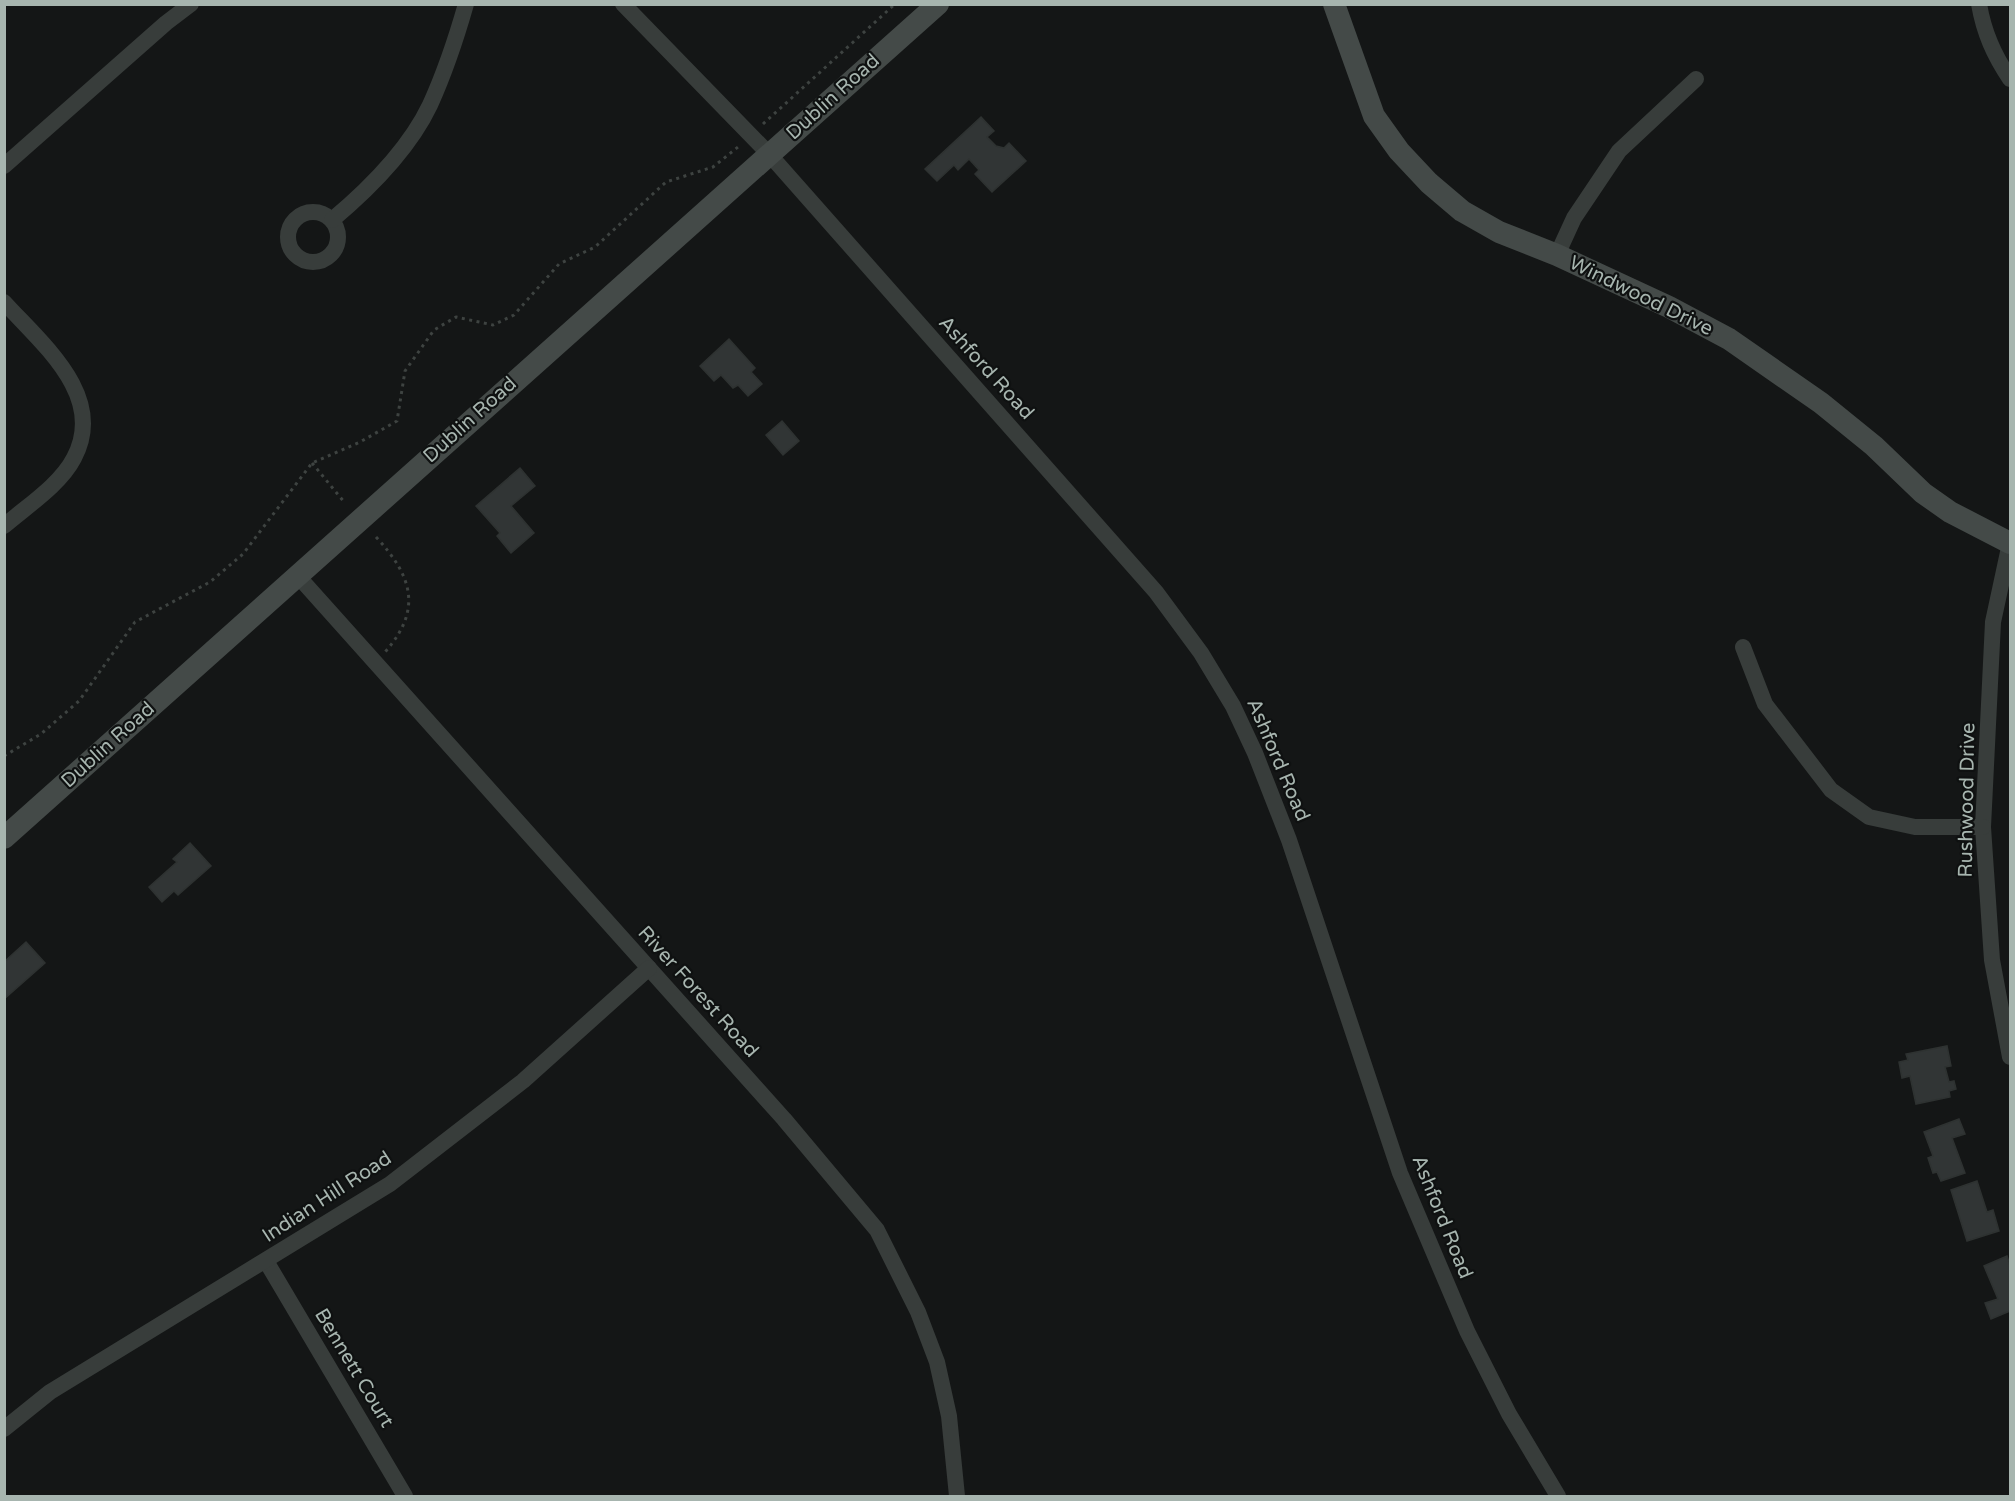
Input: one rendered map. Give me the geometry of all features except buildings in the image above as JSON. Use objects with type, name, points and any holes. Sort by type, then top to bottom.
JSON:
[{"type":"main road","name":"Dublin Road","points":[[4,838],[938,4]]},
{"type":"main road","name":"Windwood Drive","points":[[1334,4],[1374,116],[1399,151],[1429,183],[1462,211],[1499,232],[1557,255],[1669,307],[1729,339],[1830,410],[1874,446],[1923,493],[1950,512],[2010,543]]},
{"type":"street","points":[[4,166],[166,23],[191,4]]},
{"type":"street","points":[[332,220],[357,199],[399,152],[429,107],[454,46],[466,4]]},
{"type":"street","name":"Ashford Road","points":[[623,4],[769,154],[1156,592],[1201,653],[1233,706],[1255,753],[1289,840],[1405,1184],[1467,1331],[1509,1414],[1558,1497]]},
{"type":"street","points":[[1980,4],[1984,30],[1998,61],[2010,79]]},
{"type":"street","points":[[1557,255],[1574,218],[1619,151],[1696,79]]},
{"type":"street","points":[[4,302],[64,368],[82,403],[83,425],[74,458],[58,478],[4,526]]},
{"type":"street","name":"Rushwood Drive","points":[[2010,543],[1993,622],[1983,827],[1992,960],[2010,1057]]},
{"type":"street","name":"River Forest Road","points":[[297,575],[851,1196],[876,1230],[918,1312],[937,1362],[949,1416],[957,1497]]},
{"type":"street","points":[[1743,647],[1765,704],[1831,790],[1869,817],[1915,827],[1983,827]]},
{"type":"street","name":"Indian Hill Road","points":[[4,1429],[50,1392],[375,1194],[469,1125],[523,1081],[649,968]]},
{"type":"street","name":"Bennett Court","points":[[266,1260],[405,1497]]},
{"type":"path","points":[[4,756],[41,734],[79,701],[135,622],[210,582],[243,554],[312,463],[360,442],[397,421],[405,371],[434,330],[456,317],[493,325],[514,315],[559,264],[596,247],[666,182],[713,167],[752,136],[804,84],[895,4]]},
{"type":"path","points":[[312,463],[345,503]]},
{"type":"path","points":[[376,537],[403,572],[409,604],[406,621],[400,635],[376,662]]}]
